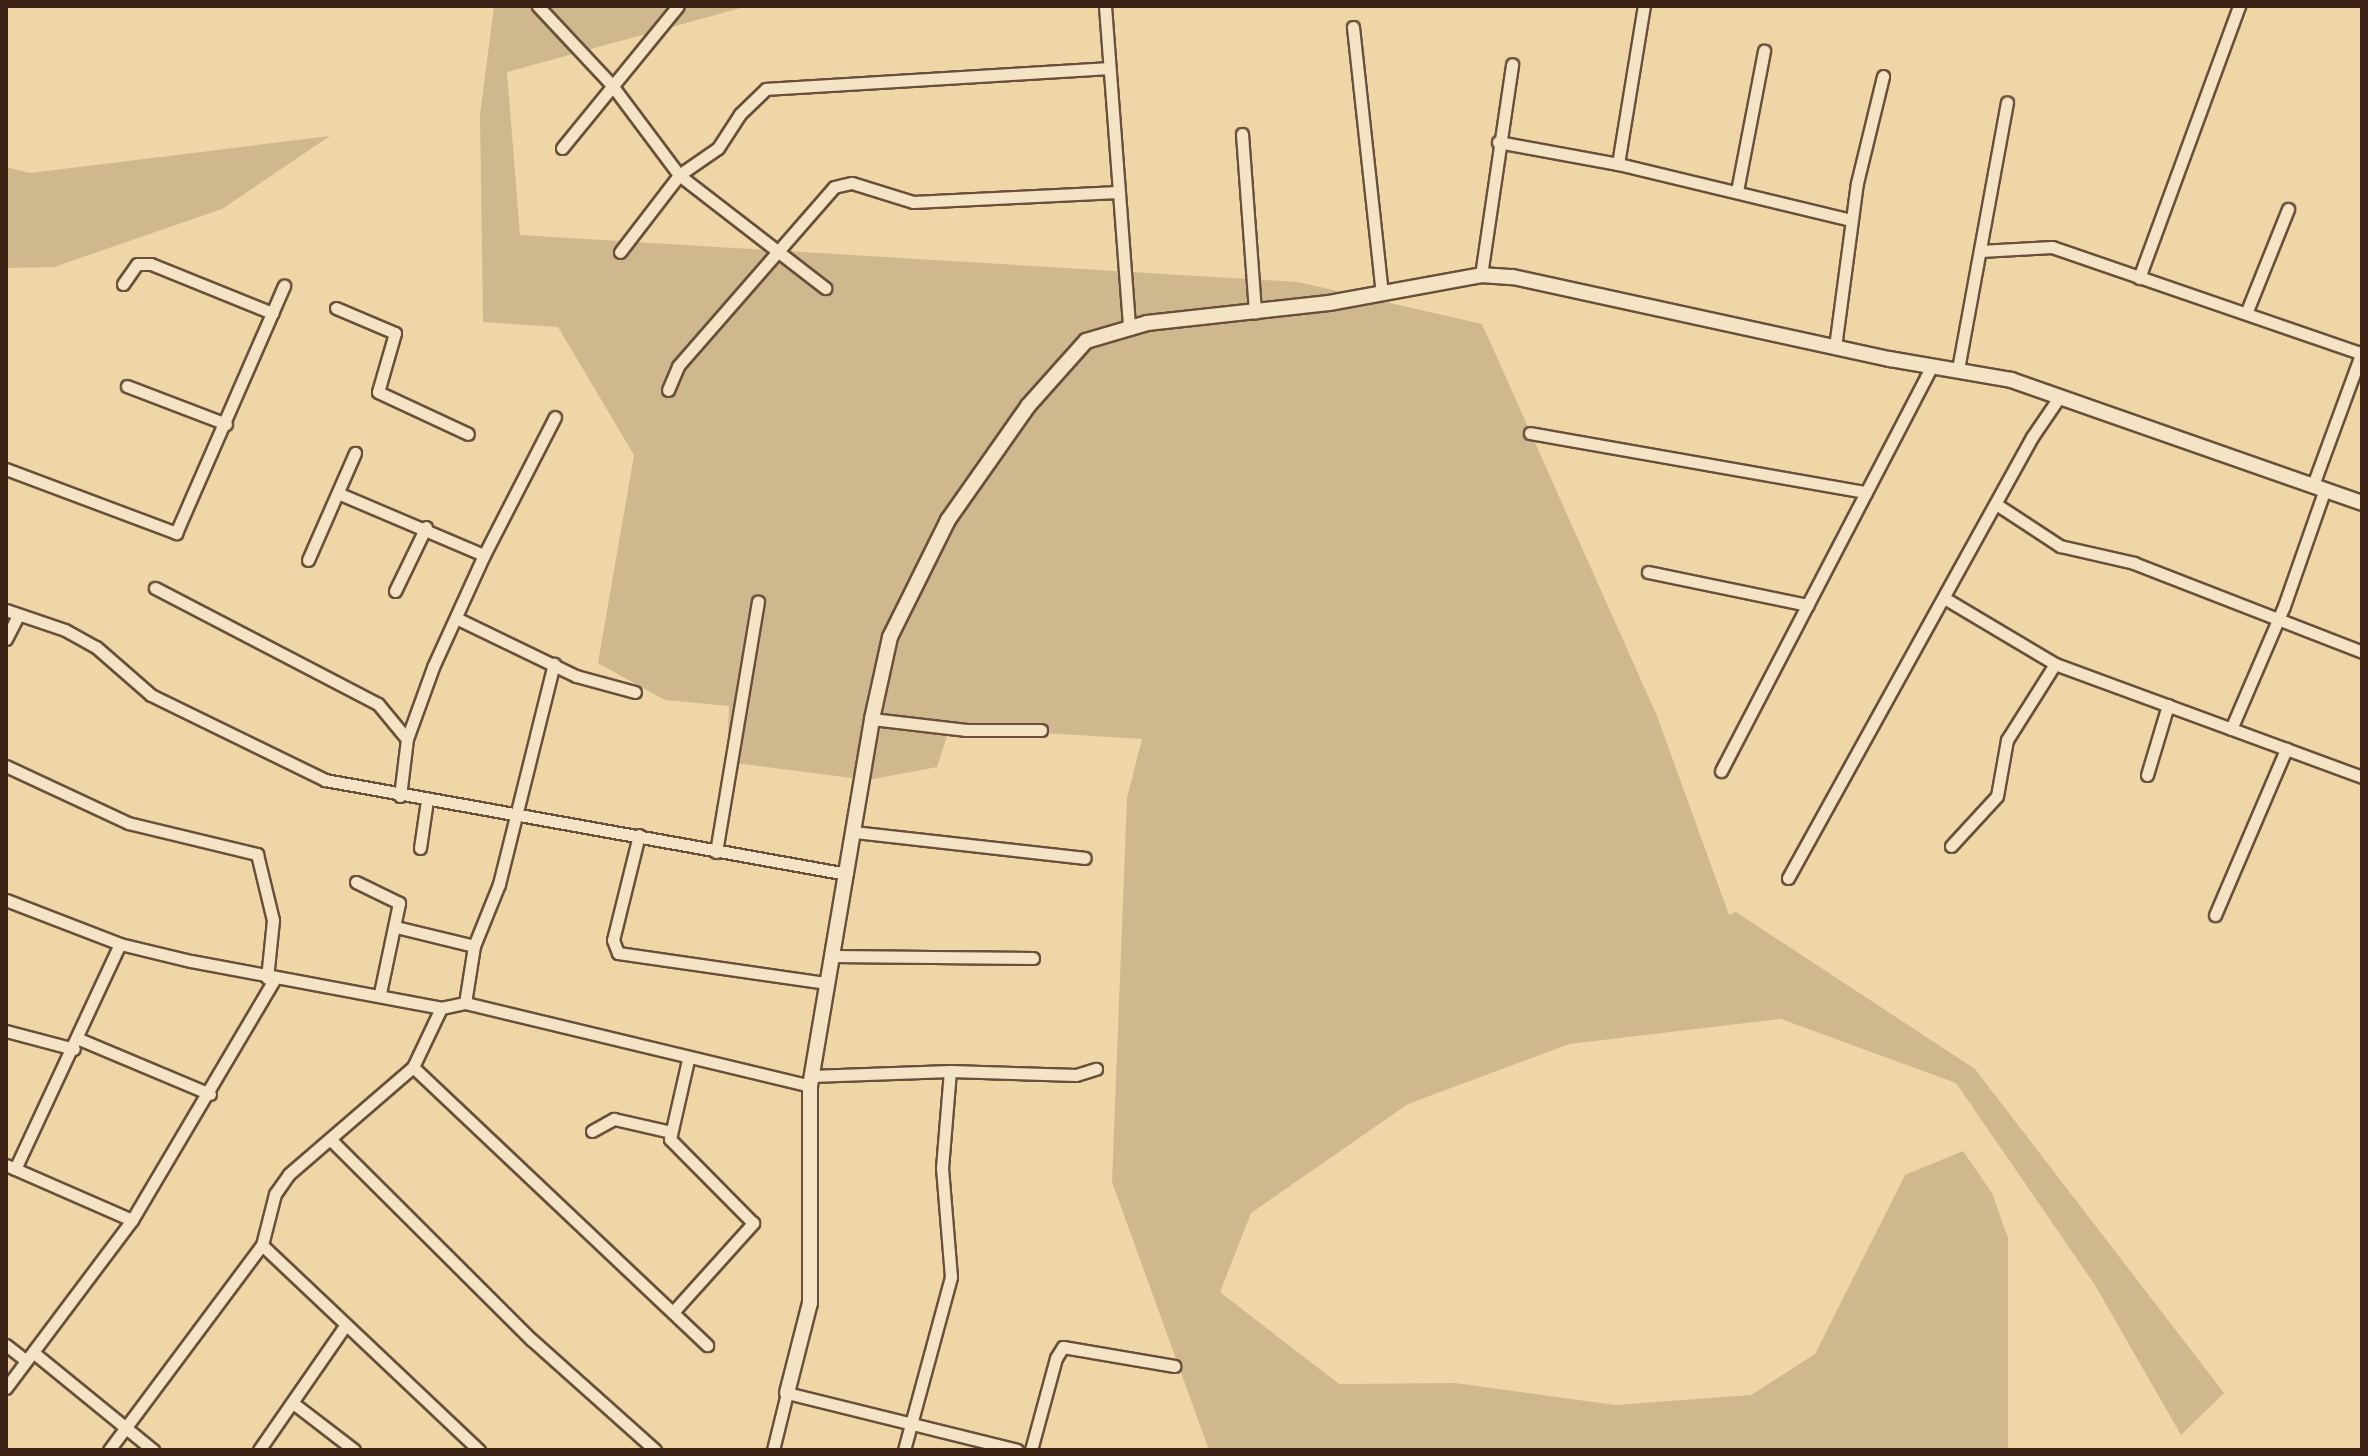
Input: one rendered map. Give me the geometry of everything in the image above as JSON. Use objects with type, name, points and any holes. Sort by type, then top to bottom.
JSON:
[{"type":"street","points":[[538,6],[611,84],[679,175],[773,253],[825,288]]},
{"type":"street","points":[[562,148],[611,84],[678,6]]},
{"type":"street","points":[[1105,6],[1129,326]]},
{"type":"street","points":[[1618,164],[1644,6]]},
{"type":"street","points":[[2139,278],[2239,6]]},
{"type":"street","points":[[1353,27],[1382,292]]},
{"type":"street","points":[[1737,191],[1764,51]]},
{"type":"street","points":[[1481,275],[1498,142],[1512,64]]},
{"type":"street","points":[[620,252],[679,175],[718,148],[740,114],[766,89],[1108,68]]},
{"type":"street","points":[[1835,347],[1851,220],[1883,76]]},
{"type":"street","points":[[1958,369],[2007,102]]},
{"type":"street","points":[[1242,134],[1255,313]]},
{"type":"street","points":[[1498,142],[1618,164],[1851,220]]},
{"type":"street","points":[[668,390],[678,366],[773,253],[828,193],[843,184],[913,202],[1118,192]]},
{"type":"street","points":[[2247,311],[2288,209]]},
{"type":"street","points":[[1980,251],[2052,247],[2247,311],[2362,354],[2284,606],[2274,619],[2231,729]]},
{"type":"street","points":[[123,284],[137,264],[151,264],[272,313]]},
{"type":"street","points":[[773,1450],[810,1303],[810,1081],[872,719],[890,637],[948,520],[1060,368],[1086,341],[1129,326],[1255,313],[1481,275],[1527,280],[1835,347],[1958,369],[2060,396],[2362,503]]},
{"type":"street","points":[[6,469],[176,533],[284,286]]},
{"type":"street","points":[[336,308],[395,333],[378,392],[468,434]]},
{"type":"street","points":[[1721,771],[1932,366]]},
{"type":"street","points":[[127,386],[226,424]]},
{"type":"street","points":[[1788,878],[1946,599],[1996,504],[2060,396]]},
{"type":"street","points":[[400,796],[407,739],[456,618],[484,555],[555,417]]},
{"type":"street","points":[[1530,433],[1866,492]]},
{"type":"street","points":[[308,560],[340,494],[355,453]]},
{"type":"street","points":[[340,494],[426,527],[484,555]]},
{"type":"street","points":[[1996,504],[2060,546],[2134,563],[2362,652]]},
{"type":"street","points":[[395,591],[426,527]]},
{"type":"street","points":[[1648,572],[1808,605]]},
{"type":"street","points":[[155,588],[378,704],[407,739]]},
{"type":"street","points":[[1946,599],[2055,664],[2362,777]]},
{"type":"street","points":[[716,852],[758,601]]},
{"type":"street","points":[[6,610],[65,630],[96,647],[151,695],[325,780],[400,796],[639,835],[716,852],[847,874]]},
{"type":"street","points":[[6,639],[18,615]]},
{"type":"street","points":[[456,618],[604,686],[635,692]]},
{"type":"street","points":[[465,1003],[474,946],[499,884],[554,664]]},
{"type":"street","points":[[1951,846],[1997,796],[2007,740],[2055,664]]},
{"type":"street","points":[[2147,775],[2168,705]]},
{"type":"street","points":[[872,719],[966,730],[1041,730]]},
{"type":"street","points":[[2215,915],[2286,749]]},
{"type":"street","points":[[6,766],[128,823],[257,854],[273,920],[270,979],[210,1094],[132,1220],[6,1388]]},
{"type":"street","points":[[420,848],[427,800]]},
{"type":"street","points":[[854,832],[1085,858]]},
{"type":"street","points":[[639,835],[613,940],[618,953],[827,983]]},
{"type":"street","points":[[356,882],[399,903],[380,993]]},
{"type":"street","points":[[6,900],[120,944],[270,979],[380,993],[441,1008],[465,1003],[688,1060],[810,1081],[950,1071],[1076,1075],[1096,1069]]},
{"type":"street","points":[[396,927],[474,946]]},
{"type":"street","points":[[120,944],[76,1044],[10,1167],[132,1220]]},
{"type":"street","points":[[832,956],[1033,958]]},
{"type":"street","points":[[109,1450],[262,1245],[275,1194],[289,1174],[332,1141],[413,1067],[441,1008]]},
{"type":"street","points":[[6,1031],[76,1044],[210,1094]]},
{"type":"street","points":[[673,1312],[753,1223],[674,1146],[671,1132],[688,1060]]},
{"type":"street","points":[[413,1067],[707,1345]]},
{"type":"street","points":[[904,1450],[951,1277],[942,1168],[950,1071]]},
{"type":"street","points":[[592,1131],[614,1119],[671,1132]]},
{"type":"street","points":[[332,1141],[532,1340],[655,1450]]},
{"type":"street","points":[[262,1245],[479,1450]]},
{"type":"street","points":[[259,1450],[345,1326]]},
{"type":"street","points":[[6,1345],[30,1356],[153,1450]]},
{"type":"street","points":[[1031,1450],[1058,1351],[1063,1347],[1174,1366]]},
{"type":"street","points":[[787,1393],[1017,1450]]},
{"type":"street","points":[[293,1403],[354,1450]]},
{"type":"shaded area","points":[[494,6],[748,6],[507,72],[520,235],[1298,282],[1482,324],[1657,716],[1729,915],[1736,912],[1975,1069],[2224,1393],[2181,1435],[2095,1285],[1956,1083],[1781,1019],[1569,1044],[1408,1104],[1251,1213],[1220,1292],[1339,1384],[1455,1383],[1615,1405],[1751,1395],[1815,1354],[1905,1175],[1963,1151],[1992,1193],[2008,1238],[2008,1450],[1209,1450],[1112,1182],[1127,798],[1142,739],[950,727],[937,767],[868,780],[727,762],[729,706],[665,700],[598,663],[634,455],[558,327],[483,322],[480,115]]},
{"type":"shaded area","points":[[330,136],[222,209],[54,267],[6,268],[6,167],[30,173]]}]
